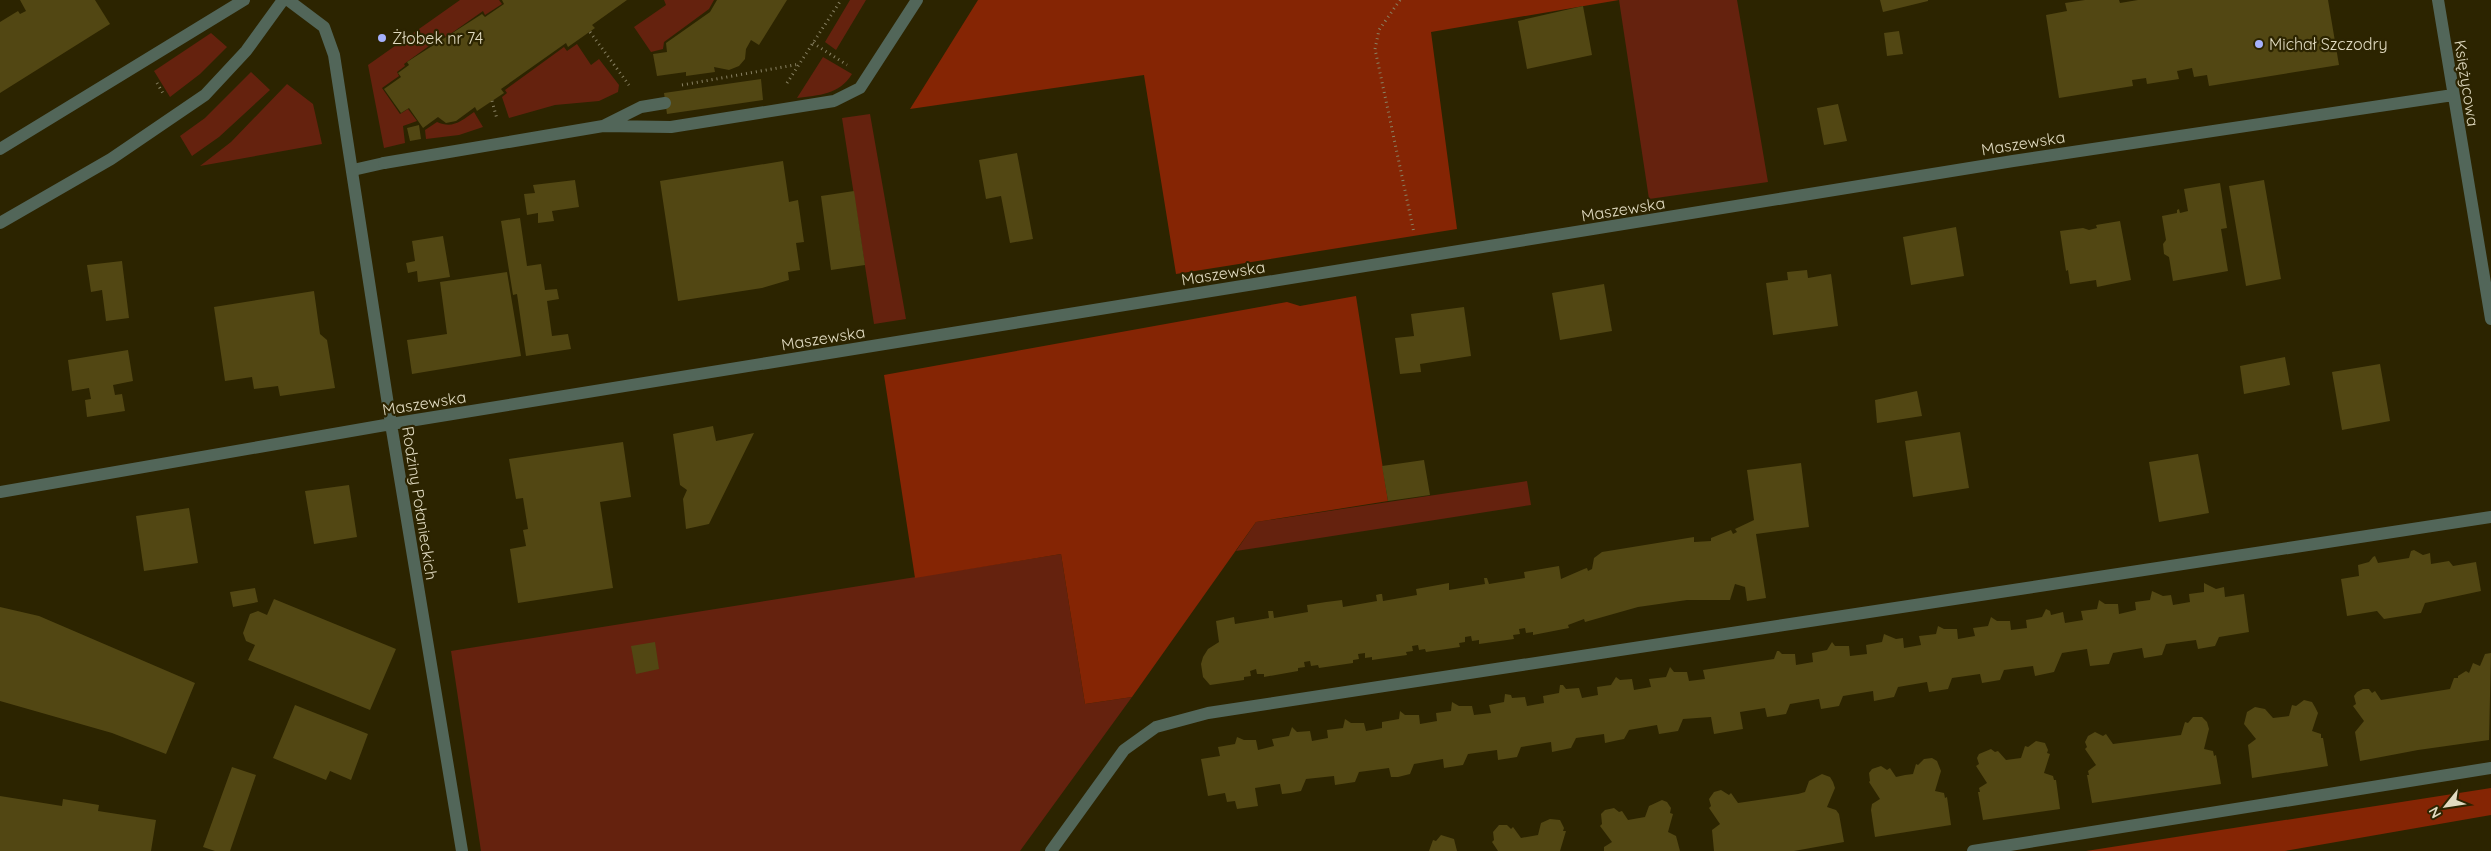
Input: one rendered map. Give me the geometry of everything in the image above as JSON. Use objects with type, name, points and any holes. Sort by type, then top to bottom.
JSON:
[{"type":"street","points":[[0,148],[244,0]]},
{"type":"street","points":[[0,223],[111,159],[205,95],[246,51],[283,0]]},
{"type":"street","name":"Rodziny Połanieckich","points":[[288,0],[324,27],[330,43],[353,170],[391,424],[462,851]]},
{"type":"street","points":[[353,170],[384,163],[603,126],[671,127],[834,101],[860,88],[917,0]]},
{"type":"street","name":"Księżycowa","points":[[2438,0],[2491,319]]},
{"type":"street","name":"Maszewska","points":[[0,492],[391,424],[2003,162],[2453,94]]},
{"type":"street","points":[[603,126],[641,107],[665,103]]},
{"type":"street","points":[[1051,851],[1124,750],[1156,727],[1208,713],[2491,517]]},
{"type":"street","points":[[1973,851],[2491,768]]},
{"type":"path","points":[[780,110],[785,86],[840,0]]},
{"type":"path","points":[[1400,0],[1379,30],[1375,49],[1420,258]]},
{"type":"path","points":[[590,32],[630,87]]},
{"type":"path","points":[[813,43],[866,77]]},
{"type":"path","points":[[143,60],[176,114]]},
{"type":"path","points":[[492,101],[500,127]]},
{"type":"shaded area","points":[[460,0],[499,0],[502,4],[485,15],[483,11],[446,37],[444,35],[404,64],[405,66],[397,72],[399,76],[382,88],[400,114],[408,109],[417,121],[403,126],[405,143],[384,148],[368,65]]},
{"type":"shaded area","points":[[664,0],[714,0],[709,9],[664,42],[663,49],[651,52],[634,27],[666,5]]},
{"type":"shaded area","points":[[850,0],[866,0],[836,50],[825,42]]},
{"type":"shaded area","points":[[978,0],[1619,0],[1431,32],[1457,229],[1176,274],[1144,75],[910,109]]},
{"type":"shaded area","points":[[1619,0],[1737,0],[1768,182],[1649,199]]},
{"type":"shaded area","points":[[211,33],[227,47],[200,74],[170,97],[154,71]]},
{"type":"shaded area","points":[[577,44],[591,65],[599,59],[619,85],[618,92],[599,101],[555,105],[509,118],[502,97],[507,93],[505,90],[564,47],[567,51]]},
{"type":"shaded area","points":[[823,57],[852,74],[847,81],[835,90],[821,95],[797,98]]},
{"type":"shaded area","points":[[251,72],[270,90],[219,137],[192,156],[180,136],[205,118]]},
{"type":"shaded area","points":[[287,84],[313,104],[322,144],[200,166],[231,142]]},
{"type":"shaded area","points":[[474,112],[483,127],[459,135],[426,139],[425,130],[437,122],[448,125],[452,124],[461,121]]},
{"type":"shaded area","points":[[870,114],[906,319],[874,324],[842,118]]},
{"type":"shaded area","points":[[1356,296],[1388,501],[1256,522],[1132,697],[1085,704],[1061,554],[915,578],[884,375],[1287,302],[1300,306]]},
{"type":"shaded area","points":[[1527,481],[1531,505],[1236,551],[1256,522]]},
{"type":"shaded area","points":[[1061,554],[1085,704],[1132,697],[1020,851],[481,851],[451,651]]},
{"type":"shaded area","points":[[2491,788],[2491,815],[2285,851],[2086,851]]},
{"type":"building","points":[[20,0],[95,0],[110,24],[0,93],[0,22],[18,11],[20,14],[26,11]]},
{"type":"building","points":[[502,0],[627,0],[592,25],[595,28],[568,47],[566,43],[501,89],[504,93],[477,111],[475,107],[456,121],[446,123],[438,117],[423,128],[409,108],[401,113],[384,89],[401,77],[398,73],[409,65],[407,62],[482,14],[485,17],[504,4]]},
{"type":"building","points":[[717,0],[787,0],[759,45],[751,40],[746,49],[745,59],[739,66],[729,70],[714,67],[715,72],[686,76],[686,72],[657,76],[653,54],[667,52],[666,43],[710,12]]},
{"type":"building","points":[[1880,0],[1928,0],[1928,1],[1883,12]]},
{"type":"building","points":[[2085,0],[2119,0],[2120,3],[2138,0],[2328,0],[2339,65],[2209,86],[2207,75],[2194,77],[2192,68],[2177,71],[2179,79],[2147,84],[2146,78],[2132,80],[2133,86],[2059,98],[2046,15],[2067,11],[2065,3]]},
{"type":"building","points":[[1583,6],[1592,55],[1527,69],[1518,21]]},
{"type":"building","points":[[1899,31],[1903,54],[1887,56],[1884,33]]},
{"type":"building","points":[[761,79],[763,100],[667,114],[664,93]]},
{"type":"building","points":[[1838,104],[1847,141],[1824,145],[1817,108]]},
{"type":"building","points":[[419,125],[421,139],[410,141],[407,128]]},
{"type":"building","points":[[1017,153],[1033,239],[1010,243],[1001,196],[986,199],[979,160]]},
{"type":"building","points":[[783,161],[789,202],[798,200],[804,242],[796,243],[800,270],[788,272],[789,280],[762,288],[678,301],[660,181]]},
{"type":"building","points":[[575,180],[579,207],[552,211],[554,221],[538,223],[538,213],[527,215],[524,194],[535,193],[533,185]]},
{"type":"building","points":[[2264,180],[2281,279],[2246,286],[2229,186]]},
{"type":"building","points":[[2220,183],[2227,228],[2221,229],[2228,271],[2173,281],[2169,257],[2164,254],[2163,244],[2166,240],[2162,216],[2177,213],[2179,209],[2180,213],[2188,211],[2184,189]]},
{"type":"building","points":[[854,191],[865,265],[831,270],[821,196]]},
{"type":"building","points":[[520,218],[527,266],[541,264],[545,290],[557,289],[559,299],[547,301],[552,336],[568,334],[571,349],[526,356],[517,294],[513,295],[501,221]]},
{"type":"building","points":[[2120,221],[2131,280],[2097,287],[2096,280],[2070,284],[2068,270],[2066,271],[2060,231],[2083,228],[2089,230],[2097,228],[2096,225]]},
{"type":"building","points":[[1956,227],[1964,276],[1911,285],[1903,237]]},
{"type":"building","points":[[443,236],[450,277],[418,282],[417,271],[408,273],[406,263],[415,261],[412,241]]},
{"type":"building","points":[[122,261],[129,318],[106,321],[102,290],[91,292],[87,265]]},
{"type":"building","points":[[1807,270],[1808,278],[1831,274],[1838,326],[1773,335],[1766,283],[1788,280],[1787,272]]},
{"type":"building","points":[[507,272],[521,356],[412,374],[407,340],[447,334],[440,282]]},
{"type":"building","points":[[1604,284],[1612,331],[1560,340],[1552,293]]},
{"type":"building","points":[[314,291],[320,334],[327,340],[335,388],[280,396],[278,386],[254,389],[252,377],[225,381],[214,307]]},
{"type":"building","points":[[1464,307],[1471,356],[1420,364],[1421,372],[1400,374],[1395,338],[1414,336],[1411,314]]},
{"type":"building","points":[[128,350],[133,381],[113,385],[115,395],[122,394],[125,411],[87,417],[85,400],[91,399],[89,388],[72,391],[68,360]]},
{"type":"building","points":[[2285,357],[2290,385],[2244,394],[2240,366]]},
{"type":"building","points":[[2380,364],[2390,421],[2342,430],[2332,372]]},
{"type":"building","points":[[1917,391],[1922,416],[1877,423],[1875,400]]},
{"type":"building","points":[[713,426],[716,441],[754,433],[709,524],[686,529],[683,499],[687,490],[680,485],[673,434]]},
{"type":"building","points":[[1960,432],[1969,488],[1913,497],[1905,441]]},
{"type":"building","points":[[623,442],[631,497],[600,502],[613,588],[518,603],[510,549],[526,546],[523,530],[528,529],[523,498],[516,499],[509,459]]},
{"type":"building","points":[[2198,454],[2209,513],[2159,522],[2149,462]]},
{"type":"building","points":[[1424,460],[1430,495],[1388,501],[1382,466]]},
{"type":"building","points":[[1801,463],[1809,527],[1756,534],[1766,598],[1747,601],[1745,587],[1735,584],[1730,600],[1687,600],[1638,607],[1585,622],[1584,619],[1568,625],[1569,628],[1533,635],[1533,632],[1526,633],[1525,628],[1519,629],[1520,634],[1513,635],[1514,639],[1479,644],[1479,640],[1472,641],[1471,636],[1465,637],[1465,642],[1459,643],[1460,647],[1426,652],[1425,649],[1419,650],[1418,645],[1412,646],[1413,651],[1406,652],[1407,655],[1372,660],[1372,657],[1365,658],[1365,653],[1358,654],[1359,659],[1353,660],[1353,663],[1319,668],[1318,665],[1311,666],[1310,661],[1304,662],[1305,667],[1298,668],[1298,671],[1264,677],[1264,674],[1257,674],[1256,669],[1250,671],[1251,676],[1244,677],[1244,680],[1210,685],[1203,677],[1201,664],[1203,657],[1208,649],[1219,642],[1216,621],[1234,617],[1235,624],[1269,618],[1268,611],[1273,611],[1274,618],[1308,612],[1307,605],[1342,600],[1343,607],[1377,601],[1376,595],[1380,594],[1382,594],[1383,601],[1417,595],[1416,589],[1449,583],[1449,590],[1485,584],[1484,578],[1487,578],[1489,584],[1525,578],[1524,572],[1559,566],[1561,579],[1587,568],[1588,571],[1592,569],[1594,558],[1602,552],[1694,537],[1694,542],[1711,541],[1711,538],[1731,530],[1733,534],[1737,532],[1735,529],[1754,520],[1747,470]]},
{"type":"building","points":[[349,485],[357,537],[314,544],[305,491]]},
{"type":"building","points":[[189,508],[198,563],[144,571],[136,516]]},
{"type":"building","points":[[2414,550],[2423,555],[2430,553],[2431,564],[2449,561],[2453,566],[2476,562],[2481,591],[2425,603],[2421,613],[2384,619],[2377,611],[2347,616],[2341,579],[2359,576],[2358,565],[2369,562],[2375,556],[2378,563],[2409,558],[2411,551]]},
{"type":"building","points":[[2204,583],[2216,589],[2224,587],[2225,597],[2244,594],[2249,632],[2219,637],[2215,646],[2198,649],[2196,640],[2166,644],[2162,655],[2144,658],[2142,648],[2113,653],[2109,664],[2090,666],[2087,649],[2062,653],[2054,672],[2035,676],[2033,666],[2004,670],[2000,680],[1982,683],[1980,674],[1952,678],[1948,689],[1929,692],[1927,682],[1898,687],[1894,697],[1874,701],[1873,691],[1843,696],[1839,706],[1821,709],[1819,699],[1790,704],[1786,714],[1767,717],[1765,708],[1740,712],[1743,729],[1714,734],[1711,717],[1683,719],[1678,731],[1659,734],[1657,725],[1629,730],[1624,739],[1605,743],[1604,734],[1576,738],[1571,748],[1552,752],[1551,742],[1521,747],[1517,757],[1498,760],[1497,750],[1468,754],[1463,765],[1444,768],[1443,759],[1414,764],[1410,774],[1398,777],[1391,777],[1389,768],[1359,772],[1355,782],[1335,785],[1334,776],[1306,779],[1301,791],[1291,793],[1282,794],[1280,784],[1255,788],[1258,806],[1237,809],[1235,801],[1227,802],[1225,793],[1208,796],[1201,759],[1220,756],[1218,747],[1235,744],[1237,737],[1244,740],[1256,740],[1258,750],[1274,746],[1272,739],[1289,736],[1292,727],[1297,732],[1310,731],[1312,741],[1328,738],[1327,730],[1343,728],[1345,719],[1351,723],[1364,723],[1366,731],[1382,728],[1382,722],[1399,719],[1400,711],[1405,715],[1419,715],[1420,724],[1437,721],[1436,713],[1451,711],[1452,702],[1459,706],[1472,706],[1474,715],[1491,713],[1489,705],[1504,702],[1505,694],[1511,695],[1512,698],[1525,697],[1527,706],[1544,703],[1543,696],[1559,693],[1560,685],[1563,685],[1566,689],[1579,688],[1582,698],[1598,695],[1597,687],[1611,685],[1616,677],[1620,680],[1632,679],[1634,690],[1651,687],[1649,679],[1666,677],[1670,667],[1674,672],[1687,672],[1689,681],[1705,679],[1703,670],[1774,659],[1777,651],[1782,654],[1795,654],[1796,665],[1813,662],[1812,653],[1827,650],[1832,642],[1835,646],[1849,646],[1850,656],[1867,654],[1866,645],[1882,642],[1884,634],[1896,639],[1903,638],[1904,648],[1921,645],[1919,636],[1936,634],[1938,626],[1944,629],[1957,629],[1958,639],[1975,636],[1973,628],[1988,626],[1991,617],[1997,621],[2010,621],[2011,630],[2027,628],[2026,620],[2042,617],[2046,609],[2050,611],[2051,615],[2063,612],[2065,623],[2083,620],[2081,611],[2097,609],[2099,600],[2105,604],[2118,604],[2119,614],[2136,610],[2135,602],[2150,600],[2152,591],[2163,596],[2171,595],[2173,605],[2190,602],[2189,594],[2204,592]]},
{"type":"building","points":[[255,588],[258,602],[233,607],[230,592]]},
{"type":"building","points":[[274,599],[396,649],[370,710],[248,660],[255,645],[246,641],[243,633],[250,614],[258,611],[267,615]]},
{"type":"building","points":[[0,607],[39,616],[195,683],[166,754],[112,733],[0,701]]},
{"type":"building","points":[[655,642],[659,669],[636,674],[631,646]]},
{"type":"building","points":[[2491,653],[2489,740],[2418,750],[2360,761],[2355,732],[2364,721],[2353,706],[2356,704],[2354,696],[2357,692],[2363,689],[2369,689],[2372,693],[2375,691],[2381,700],[2450,689],[2454,678],[2458,678],[2458,676],[2466,671],[2469,673],[2473,663],[2480,666],[2485,654]]},
{"type":"building","points":[[2304,700],[2312,702],[2318,713],[2312,731],[2321,734],[2321,738],[2323,738],[2328,766],[2252,778],[2248,745],[2256,739],[2244,724],[2247,712],[2255,707],[2265,709],[2273,718],[2289,716],[2292,705],[2296,706]]},
{"type":"building","points":[[295,705],[368,734],[351,780],[330,771],[326,780],[273,758]]},
{"type":"building","points":[[2193,717],[2202,717],[2207,722],[2209,729],[2204,749],[2213,751],[2214,756],[2216,755],[2221,784],[2092,803],[2087,775],[2089,775],[2088,771],[2096,765],[2085,749],[2087,747],[2085,742],[2088,736],[2095,732],[2103,736],[2106,734],[2113,744],[2181,735],[2185,722],[2188,723]]},
{"type":"building","points":[[2036,741],[2045,743],[2048,750],[2047,753],[2050,754],[2044,773],[2053,776],[2054,780],[2056,780],[2060,809],[1983,820],[1978,792],[1980,792],[1979,788],[1987,783],[1976,766],[1979,764],[1977,758],[1979,754],[1991,749],[1995,752],[1998,751],[2006,760],[2021,758],[2025,746],[2028,747]]},
{"type":"building","points":[[1932,758],[1937,761],[1941,771],[1935,791],[1944,793],[1945,798],[1947,797],[1951,825],[1875,837],[1871,810],[1872,804],[1880,799],[1869,782],[1869,773],[1872,769],[1881,766],[1887,770],[1890,768],[1896,777],[1913,774],[1916,764],[1918,765],[1924,759]]},
{"type":"building","points":[[232,767],[256,775],[230,851],[215,851],[203,847]]},
{"type":"building","points":[[1822,774],[1830,777],[1835,788],[1827,807],[1836,810],[1839,814],[1844,842],[1794,851],[1714,851],[1712,830],[1720,824],[1709,808],[1711,806],[1709,799],[1714,792],[1721,790],[1729,795],[1731,793],[1738,803],[1798,794],[1805,792],[1809,781]]},
{"type":"building","points":[[0,796],[62,806],[63,799],[99,805],[98,811],[156,820],[151,851],[0,851]]},
{"type":"building","points":[[1662,800],[1667,802],[1671,808],[1670,813],[1673,814],[1668,832],[1676,836],[1680,851],[1604,851],[1604,847],[1612,842],[1600,826],[1602,824],[1601,814],[1605,810],[1614,808],[1619,812],[1622,811],[1628,820],[1645,817],[1649,806]]},
{"type":"building","points":[[1550,819],[1560,820],[1564,828],[1563,831],[1566,831],[1560,851],[1498,851],[1492,842],[1494,840],[1493,832],[1499,825],[1507,825],[1511,829],[1513,827],[1521,838],[1538,835],[1541,823]]},
{"type":"building","points":[[1441,835],[1454,839],[1457,851],[1429,851],[1433,840],[1436,841]]},
{"type":"place","name":"Żłobek nr 74","points":[[382,38]]},
{"type":"place","name":"Michał Szczodry","points":[[2259,44]]}]
